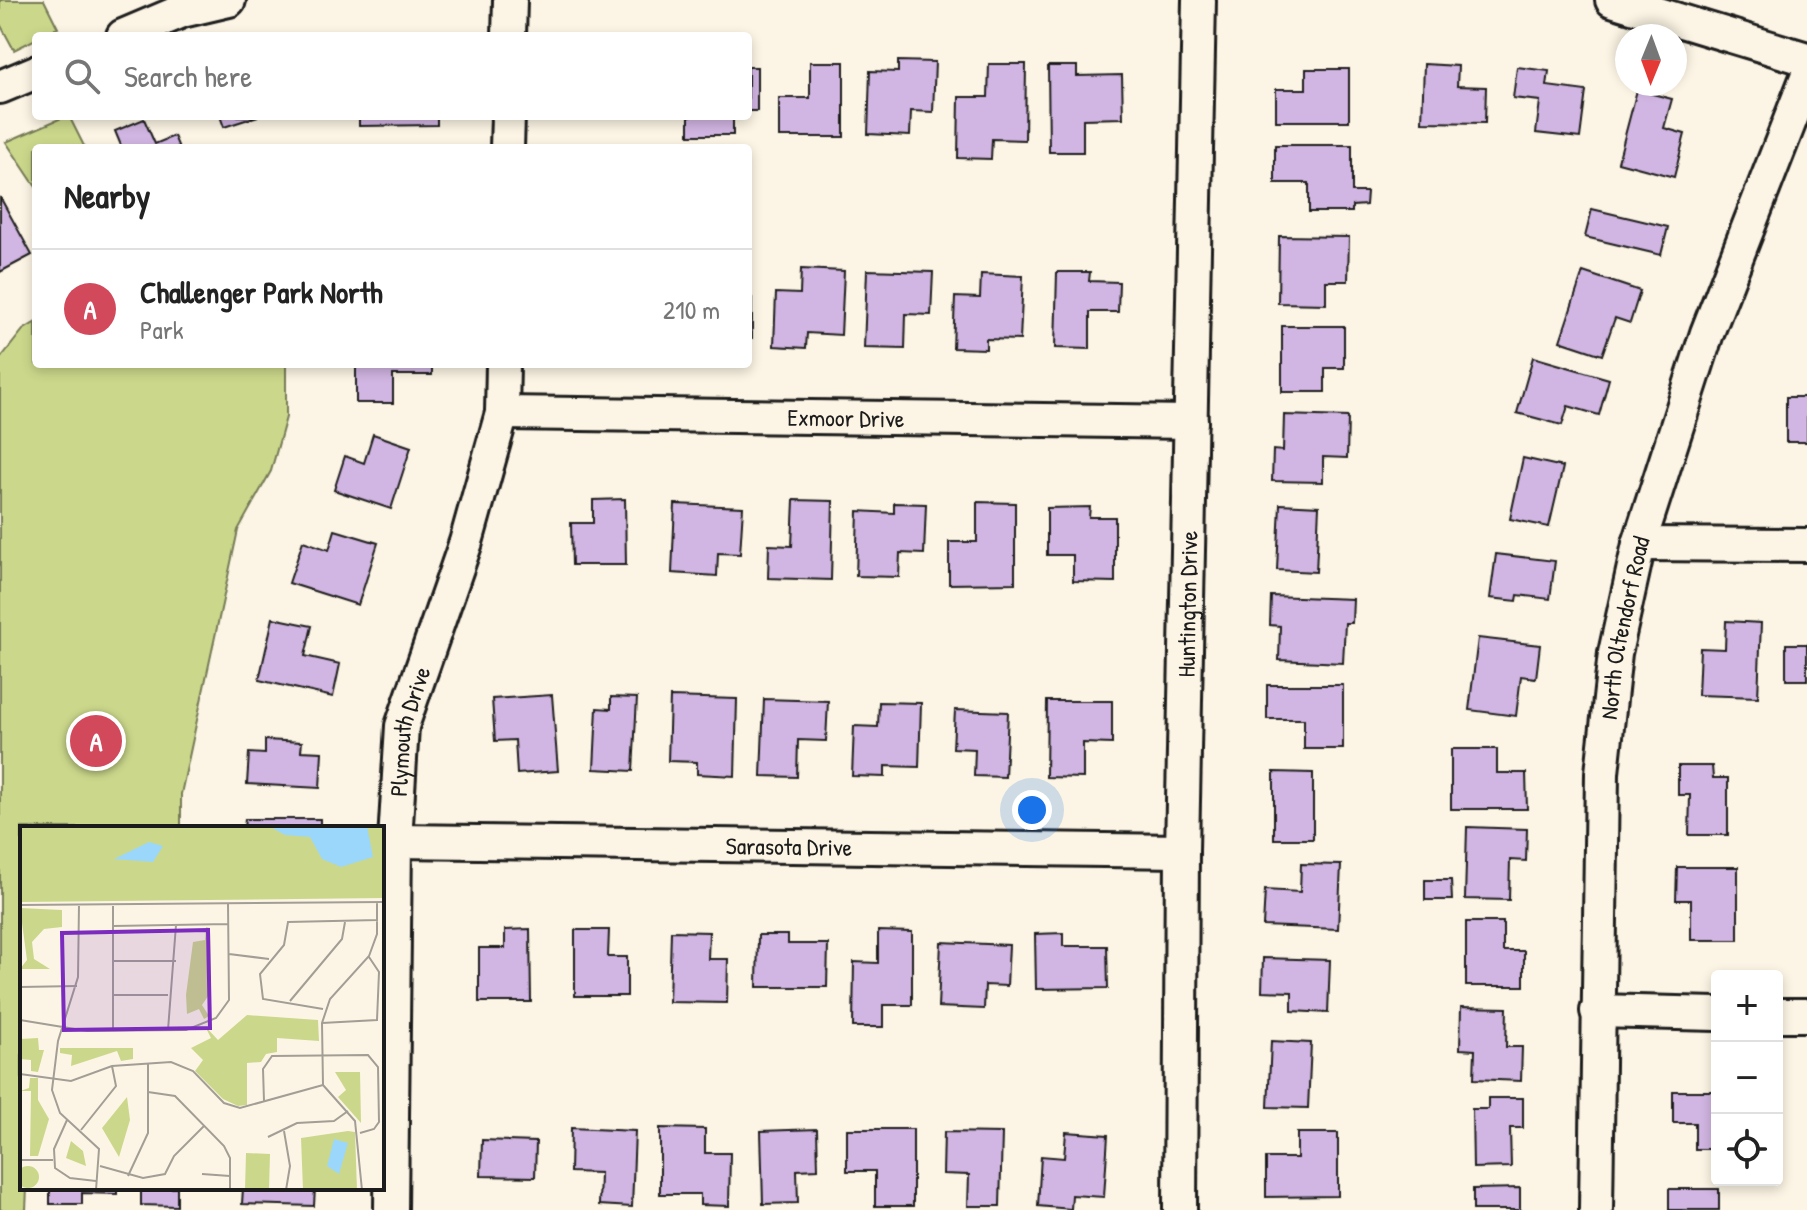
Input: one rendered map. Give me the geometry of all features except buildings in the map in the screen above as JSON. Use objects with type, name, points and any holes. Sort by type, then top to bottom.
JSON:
[{"type":"street","points":[[132,32],[182,11],[229,0]]},
{"type":"street","points":[[509,32],[510,0]]},
{"type":"street","name":"Huntington Drive","points":[[1180,1210],[1182,851],[1199,0]]},
{"type":"street","points":[[1612,0],[1807,59]]},
{"type":"street","points":[[0,87],[32,74]]},
{"type":"street","name":"North Oltendorf Road","points":[[1596,1210],[1602,773],[1615,653],[1639,544],[1707,333],[1807,77]]},
{"type":"street","points":[[507,144],[508,120]]},
{"type":"street","name":"Plymouth Drive","points":[[391,1210],[395,841],[402,726],[466,542],[502,413],[503,368]]},
{"type":"street","name":"Exmoor Drive","points":[[502,413],[1191,422]]},
{"type":"street","points":[[1639,544],[1807,545]]},
{"type":"street","name":"Sarasota Drive","points":[[395,841],[1182,851]]},
{"type":"street","points":[[1597,1011],[1711,1014]]},
{"type":"street","points":[[1783,1015],[1807,1015]]},
{"type":"green space","points":[[0,0],[44,0],[58,28],[32,32],[32,41],[14,50],[0,24]]},
{"type":"green space","points":[[57,120],[71,120],[83,144],[32,144],[32,181],[6,142]]},
{"type":"green space","points":[[32,324],[32,368],[286,368],[286,417],[271,471],[238,530],[181,794],[181,826],[20,826],[20,1190],[27,1190],[26,1210],[0,1210],[0,359],[23,330]]},
{"type":"place","name":"Challenger Park North","points":[[96,741]]}]
